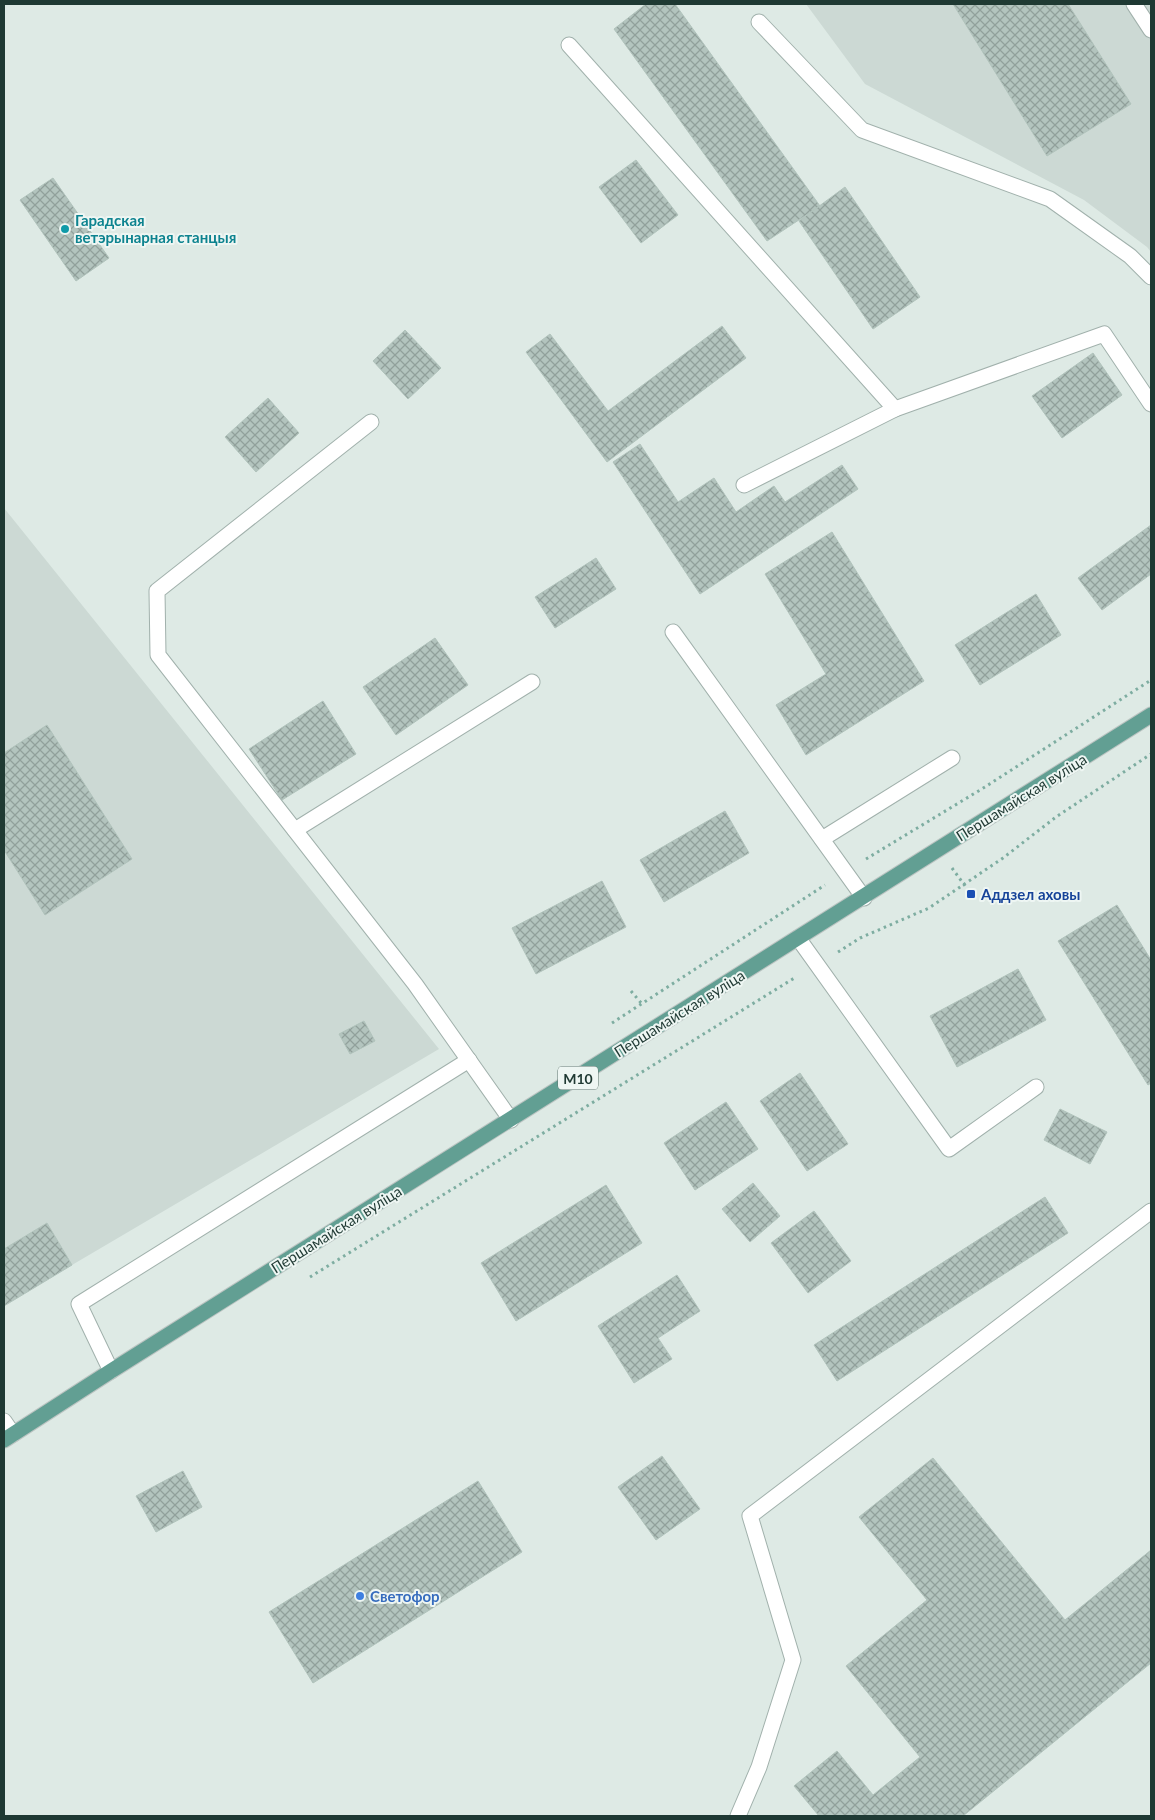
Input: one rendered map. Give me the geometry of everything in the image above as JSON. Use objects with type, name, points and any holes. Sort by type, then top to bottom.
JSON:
[{"type":"main road","name":"Першамайская вуліца","points":[[8,1437],[1151,715]]},
{"type":"street","points":[[1134,4],[1151,30]]},
{"type":"street","points":[[759,22],[862,130],[1050,199],[1130,256],[1151,276]]},
{"type":"street","points":[[568,45],[895,408]]},
{"type":"street","points":[[744,485],[895,408],[1104,334],[1151,404]]},
{"type":"street","points":[[371,422],[157,591],[158,656],[415,984],[511,1120]]},
{"type":"street","points":[[674,632],[864,898]]},
{"type":"street","points":[[294,830],[532,682]]},
{"type":"street","points":[[822,839],[952,758]]},
{"type":"street","points":[[798,938],[949,1149],[1036,1087]]},
{"type":"street","points":[[111,1371],[79,1304],[469,1060]]},
{"type":"street","points":[[738,1816],[759,1767],[793,1660],[750,1516],[1151,1211]]},
{"type":"street","points":[[4,1421],[8,1437]]},
{"type":"path","points":[[609,1025],[846,871],[984,787],[1151,680]]},
{"type":"path","points":[[303,1281],[860,938],[929,908],[1003,858],[1056,816],[1151,754]]},
{"type":"path","points":[[938,850],[971,894]]},
{"type":"shaded area","points":[[806,4],[1151,4],[1151,252],[1084,200],[865,84]]},
{"type":"shaded area","points":[[4,508],[439,1049],[72,1265],[47,1223],[4,1249]]},
{"type":"building","points":[[646,4],[675,4],[820,206],[767,241],[614,29]]},
{"type":"building","points":[[953,4],[1068,4],[1131,104],[1047,156]]},
{"type":"building","points":[[636,160],[678,215],[641,243],[599,187]]},
{"type":"building","name":"Гарадская ветэрынарная станцыя","points":[[53,178],[109,258],[76,281],[20,200]]},
{"type":"building","points":[[845,187],[920,297],[873,329],[799,221]]},
{"type":"building","points":[[722,326],[746,358],[607,462],[526,352],[550,334],[608,411]]},
{"type":"building","points":[[405,330],[441,368],[408,399],[373,361]]},
{"type":"building","points":[[1093,353],[1122,395],[1062,438],[1032,396]]},
{"type":"building","points":[[268,398],[299,433],[256,472],[225,437]]},
{"type":"building","points":[[640,444],[678,502],[714,478],[736,512],[774,486],[785,502],[842,465],[858,489],[700,594],[613,462]]},
{"type":"building","points":[[1151,525],[1151,574],[1102,610],[1078,578]]},
{"type":"building","points":[[832,532],[924,681],[806,755],[776,705],[826,674],[765,574]]},
{"type":"building","points":[[596,558],[616,589],[555,628],[535,597]]},
{"type":"building","points":[[1036,594],[1061,635],[980,685],[955,645]]},
{"type":"building","points":[[435,638],[468,685],[396,735],[363,687]]},
{"type":"building","points":[[323,701],[356,754],[282,800],[249,749]]},
{"type":"building","points":[[47,725],[132,859],[45,915],[4,850],[4,753]]},
{"type":"building","points":[[725,811],[749,853],[664,902],[640,860]]},
{"type":"building","points":[[602,881],[626,927],[536,974],[512,928]]},
{"type":"building","points":[[1117,905],[1151,960],[1151,1083],[1148,1085],[1058,941]]},
{"type":"building","points":[[1018,969],[1046,1020],[957,1067],[930,1016]]},
{"type":"building","points":[[364,1021],[375,1041],[350,1054],[339,1034]]},
{"type":"building","points":[[800,1073],[848,1144],[807,1171],[760,1101]]},
{"type":"building","points":[[726,1102],[758,1149],[695,1190],[664,1143]]},
{"type":"building","points":[[1060,1109],[1107,1132],[1090,1164],[1044,1140]]},
{"type":"building","points":[[753,1183],[780,1216],[750,1242],[722,1209]]},
{"type":"building","points":[[606,1185],[642,1243],[516,1321],[481,1263]]},
{"type":"building","points":[[1045,1197],[1068,1233],[837,1381],[814,1345]]},
{"type":"building","points":[[814,1211],[851,1261],[808,1293],[771,1243]]},
{"type":"building","points":[[47,1223],[72,1265],[4,1306],[4,1249]]},
{"type":"building","points":[[677,1275],[700,1311],[658,1338],[672,1359],[634,1383],[598,1326]]},
{"type":"building","points":[[662,1456],[700,1509],[656,1540],[618,1487]]},
{"type":"building","points":[[933,1458],[1065,1620],[1151,1550],[1151,1663],[963,1816],[819,1816],[794,1786],[837,1751],[873,1795],[920,1757],[846,1666],[927,1600],[859,1517]]},
{"type":"building","points":[[183,1471],[202,1507],[156,1532],[136,1496]]},
{"type":"building","points":[[478,1481],[522,1552],[313,1683],[269,1612]]},
{"type":"place","name":"Гарадская ветэрынарная станцыя","points":[[65,229]]},
{"type":"place","name":"Аддзел аховы","points":[[971,894]]},
{"type":"place","name":"Светофор","points":[[360,1596]]}]
